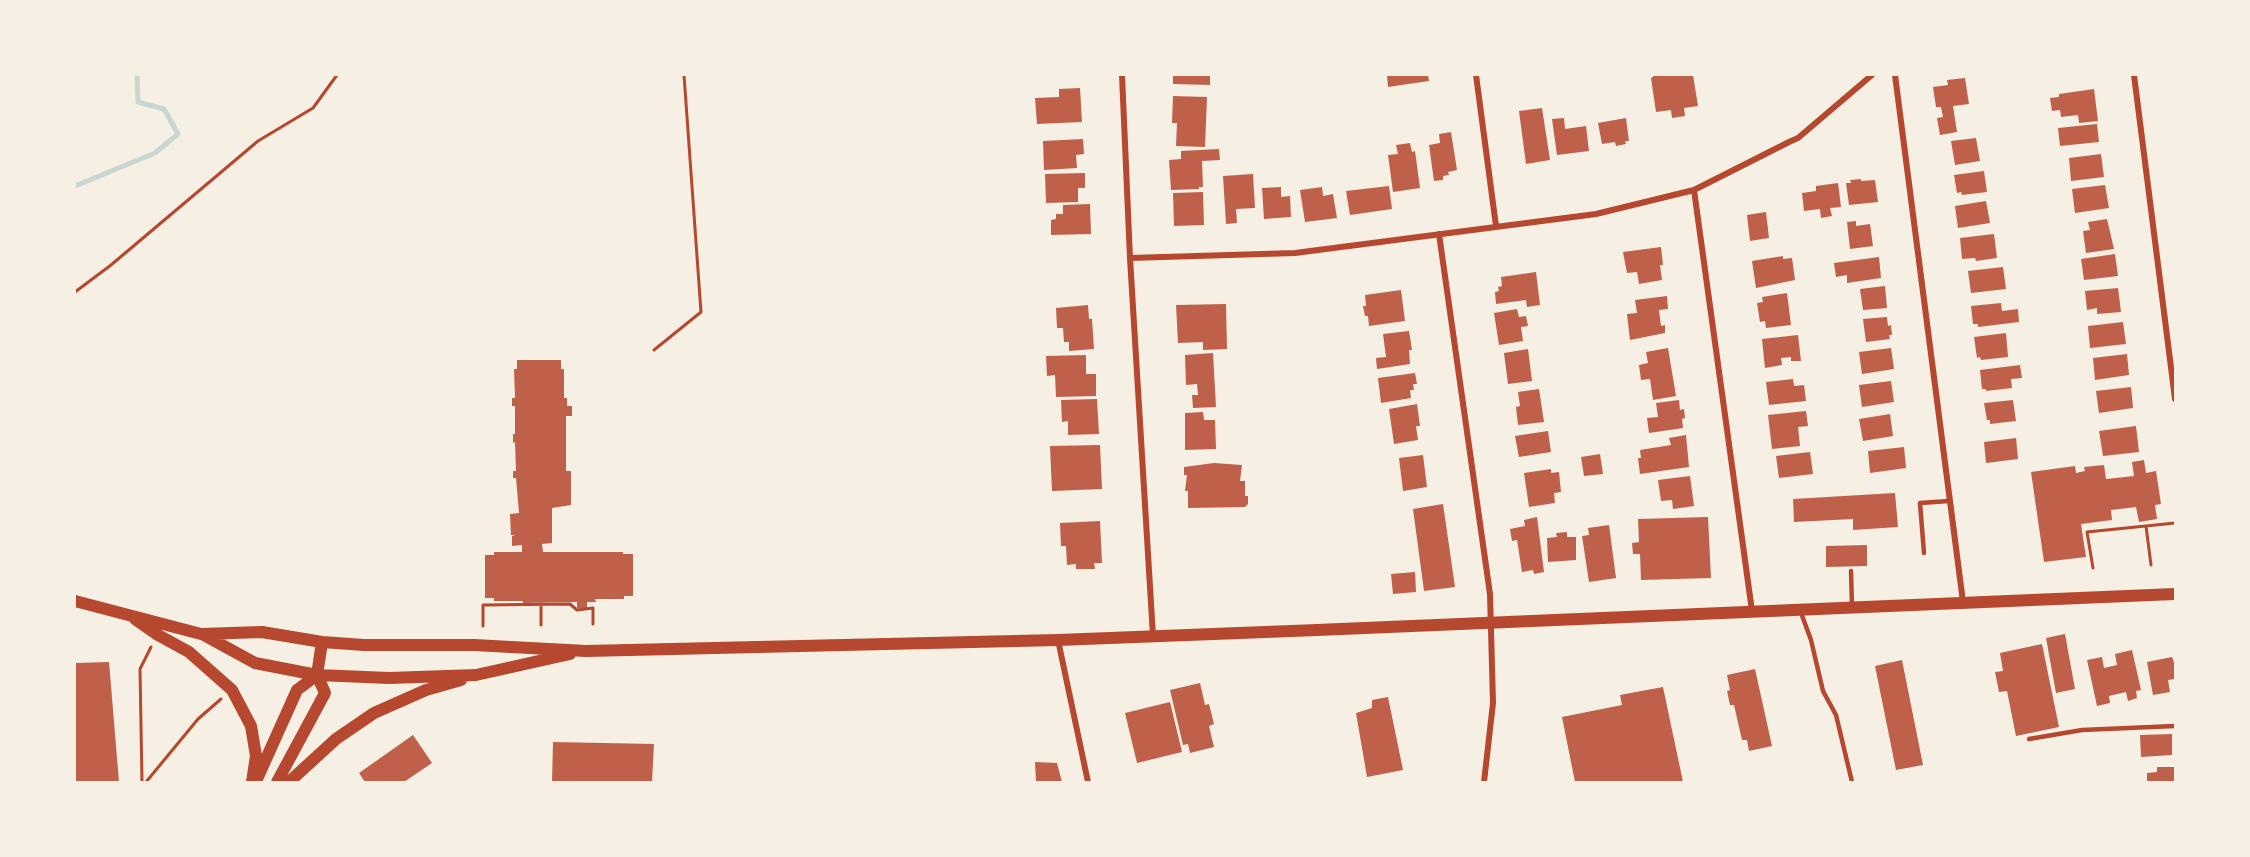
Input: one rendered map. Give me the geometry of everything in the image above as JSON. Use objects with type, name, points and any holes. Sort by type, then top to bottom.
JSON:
[{"type":"main road","points":[[201,634],[262,632],[322,642],[364,645],[474,645],[586,651],[1058,640],[2175,594]]},
{"type":"main road","points":[[75,602],[201,634],[255,663],[317,675],[389,678],[476,675]]},
{"type":"main road","points":[[129,614],[158,635],[189,652],[232,690],[251,726],[256,756],[254,782]]},
{"type":"main road","points":[[277,782],[325,693],[317,675],[322,642]]},
{"type":"main road","points":[[289,782],[336,739],[374,713],[426,690],[476,675],[586,651]]},
{"type":"main road","points":[[254,782],[297,690],[317,675]]},
{"type":"street","points":[[1122,75],[1130,258],[1153,636]]},
{"type":"street","points":[[1476,75],[1496,226]]},
{"type":"street","points":[[1130,258],[1295,253],[1596,214],[1694,189],[1798,138],[1872,75]]},
{"type":"street","points":[[1894,75],[1963,602]]},
{"type":"street","points":[[2134,75],[2175,399]]},
{"type":"street","points":[[1694,189],[1752,611]]},
{"type":"street","points":[[1439,234],[1490,594],[1493,703],[1484,782]]},
{"type":"street","points":[[1058,640],[1088,782]]},
{"type":"lane","points":[[1924,553],[1920,503],[1949,501]]},
{"type":"lane","points":[[1851,571],[1852,607]]},
{"type":"lane","points":[[1800,610],[1811,640],[1823,691],[1836,715],[1852,782]]},
{"type":"lane","points":[[2030,739],[2082,730],[2175,726]]},
{"type":"path","points":[[75,292],[111,265],[258,141],[313,108],[337,75]]},
{"type":"path","points":[[654,350],[701,312],[684,75]]},
{"type":"path","points":[[2093,568],[2087,532],[2175,523]]},
{"type":"path","points":[[2146,526],[2151,566]]},
{"type":"path","points":[[541,604],[541,625]]},
{"type":"path","points":[[483,626],[483,605],[570,604],[577,610],[593,608],[593,624]]},
{"type":"path","points":[[144,782],[140,669],[158,635]]},
{"type":"path","points":[[144,782],[198,719],[224,696]]},
{"type":"building","points":[[1173,75],[1210,75],[1210,85],[1173,84]]},
{"type":"building","points":[[1387,75],[1428,75],[1429,81],[1388,87]]},
{"type":"building","points":[[1653,75],[1693,75],[1698,106],[1684,108],[1685,116],[1672,118],[1671,110],[1656,112],[1651,78]]},
{"type":"building","points":[[1965,78],[1969,104],[1953,106],[1957,132],[1940,135],[1937,118],[1943,117],[1941,107],[1936,107],[1933,87],[1948,85],[1947,80]]},
{"type":"building","points":[[1080,88],[1082,122],[1037,124],[1035,98],[1059,97],[1059,89]]},
{"type":"building","points":[[2094,89],[2098,121],[2079,123],[2078,115],[2061,117],[2060,110],[2052,111],[2050,98],[2059,97],[2059,94]]},
{"type":"building","points":[[1173,96],[1207,97],[1205,147],[1176,146],[1177,123],[1172,123]]},
{"type":"building","points":[[1542,108],[1550,160],[1526,164],[1519,111]]},
{"type":"building","points":[[1564,118],[1565,129],[1586,126],[1589,151],[1557,155],[1552,119]]},
{"type":"building","points":[[1626,118],[1629,141],[1616,146],[1615,142],[1602,144],[1598,123]]},
{"type":"building","points":[[2097,124],[2099,142],[2060,146],[2058,128]]},
{"type":"building","points":[[1451,132],[1457,170],[1448,172],[1449,175],[1443,176],[1443,180],[1434,181],[1429,145],[1440,143],[1439,134]]},
{"type":"building","points":[[1976,138],[1980,161],[1955,165],[1951,141]]},
{"type":"building","points":[[1083,139],[1084,154],[1076,155],[1077,168],[1044,170],[1043,141]]},
{"type":"building","points":[[1410,143],[1412,152],[1415,151],[1420,188],[1393,192],[1388,155],[1398,154],[1396,145]]},
{"type":"building","points":[[1219,149],[1220,160],[1202,161],[1203,187],[1171,190],[1169,160],[1181,159],[1181,151]]},
{"type":"building","points":[[2101,154],[2104,177],[2071,181],[2069,158]]},
{"type":"building","points":[[1984,171],[1987,192],[1962,195],[1961,192],[1957,193],[1954,175]]},
{"type":"building","points":[[1085,173],[1085,188],[1078,188],[1078,202],[1046,203],[1045,174]]},
{"type":"building","points":[[1253,174],[1255,208],[1236,209],[1237,223],[1226,224],[1223,176]]},
{"type":"building","points":[[1861,179],[1861,181],[1875,180],[1878,202],[1849,205],[1846,183],[1851,183],[1850,180]]},
{"type":"building","points":[[1838,183],[1841,207],[1830,208],[1832,216],[1821,218],[1820,209],[1804,211],[1802,193],[1816,191],[1816,186]]},
{"type":"building","points":[[2105,185],[2109,208],[2075,213],[2072,189]]},
{"type":"building","points":[[1389,186],[1392,209],[1350,215],[1346,191]]},
{"type":"building","points":[[1281,187],[1281,197],[1290,196],[1291,217],[1264,219],[1262,188]]},
{"type":"building","points":[[1322,187],[1323,196],[1333,194],[1337,218],[1305,222],[1300,190]]},
{"type":"building","points":[[1203,192],[1204,225],[1174,226],[1173,193]]},
{"type":"building","points":[[1986,201],[1990,223],[1958,228],[1955,206]]},
{"type":"building","points":[[1090,204],[1091,234],[1051,235],[1051,220],[1056,219],[1056,214],[1063,214],[1063,205]]},
{"type":"building","points":[[1766,212],[1769,238],[1750,241],[1747,215]]},
{"type":"building","points":[[2107,219],[2114,249],[2086,253],[2083,231],[2090,230],[2088,222]]},
{"type":"building","points":[[1856,221],[1856,226],[1870,224],[1873,246],[1850,249],[1847,222]]},
{"type":"building","points":[[1994,234],[1997,258],[1976,261],[1975,258],[1962,259],[1960,238]]},
{"type":"building","points":[[1661,247],[1662,280],[1639,284],[1637,272],[1627,273],[1623,252]]},
{"type":"building","points":[[2115,254],[2118,276],[2084,280],[2081,259]]},
{"type":"building","points":[[1783,256],[1783,259],[1792,258],[1795,280],[1756,288],[1752,261]]},
{"type":"building","points":[[1879,257],[1881,278],[1847,283],[1847,275],[1836,277],[1834,263]]},
{"type":"building","points":[[2003,267],[2006,289],[1971,293],[1968,271]]},
{"type":"building","points":[[1536,272],[1540,305],[1527,307],[1526,300],[1496,304],[1495,292],[1499,291],[1498,287],[1502,286],[1501,277]]},
{"type":"building","points":[[1885,286],[1887,308],[1863,310],[1860,289]]},
{"type":"building","points":[[2118,288],[2121,312],[2097,314],[2097,308],[2087,310],[2085,291]]},
{"type":"building","points":[[1401,290],[1405,321],[1369,326],[1368,316],[1365,316],[1363,306],[1366,306],[1365,295]]},
{"type":"building","points":[[1787,293],[1791,325],[1766,328],[1765,321],[1760,322],[1757,303],[1763,302],[1762,297]]},
{"type":"building","points":[[1667,296],[1668,309],[1659,310],[1661,326],[1665,325],[1665,333],[1630,340],[1627,314],[1637,313],[1635,300]]},
{"type":"building","points":[[2001,303],[2002,311],[2018,309],[2019,322],[1978,327],[1978,324],[1973,324],[1971,306]]},
{"type":"building","points":[[1226,304],[1227,349],[1203,350],[1203,342],[1178,343],[1176,305]]},
{"type":"building","points":[[1088,305],[1089,319],[1092,319],[1094,349],[1069,351],[1069,342],[1064,342],[1063,328],[1057,328],[1056,308]]},
{"type":"building","points":[[1517,309],[1519,317],[1526,316],[1528,326],[1521,327],[1523,341],[1499,345],[1494,313]]},
{"type":"building","points":[[1887,317],[1888,326],[1891,325],[1890,339],[1866,342],[1863,319]]},
{"type":"building","points":[[2123,322],[2126,344],[2090,348],[2088,326]]},
{"type":"building","points":[[1409,331],[1412,350],[1409,350],[1410,364],[1377,369],[1376,358],[1386,357],[1383,334]]},
{"type":"building","points":[[2006,333],[2008,357],[1981,360],[1980,357],[1977,358],[1974,337]]},
{"type":"building","points":[[1798,335],[1801,361],[1791,361],[1791,357],[1781,358],[1782,365],[1765,368],[1762,339]]},
{"type":"building","points":[[1668,348],[1676,396],[1653,400],[1650,379],[1641,380],[1639,365],[1648,363],[1646,352]]},
{"type":"building","points":[[1891,348],[1894,369],[1862,374],[1859,352]]},
{"type":"building","points":[[1528,349],[1532,381],[1508,384],[1504,353]]},
{"type":"building","points":[[1213,353],[1216,407],[1193,408],[1192,395],[1198,395],[1197,384],[1186,385],[1185,355]]},
{"type":"building","points":[[2127,354],[2129,375],[2095,380],[2093,358]]},
{"type":"building","points":[[1086,355],[1086,374],[1096,374],[1096,396],[1056,397],[1055,375],[1047,376],[1046,356]]},
{"type":"building","points":[[517,360],[561,360],[561,369],[564,369],[564,398],[567,398],[567,406],[572,406],[572,416],[566,416],[566,471],[571,471],[571,505],[552,508],[552,543],[542,544],[543,552],[633,554],[633,596],[624,596],[624,599],[595,599],[596,602],[587,602],[587,608],[577,608],[577,602],[523,603],[523,601],[494,601],[494,598],[485,598],[485,555],[494,555],[494,552],[522,552],[522,545],[512,546],[512,536],[515,535],[511,535],[510,514],[519,513],[516,478],[513,478],[513,471],[516,471],[515,442],[513,443],[515,406],[512,406],[512,398],[515,398],[514,369],[517,369]]},
{"type":"building","points":[[2020,365],[2022,378],[2011,379],[2012,388],[1986,391],[1982,389],[1980,370]]},
{"type":"building","points":[[1415,373],[1417,384],[1413,384],[1414,390],[1410,390],[1411,398],[1381,403],[1378,378]]},
{"type":"building","points":[[1793,379],[1794,386],[1804,385],[1806,401],[1769,405],[1766,382]]},
{"type":"building","points":[[1891,381],[1894,402],[1862,407],[1859,385]]},
{"type":"building","points":[[2131,387],[2133,408],[2099,413],[2096,391]]},
{"type":"building","points":[[1539,389],[1544,422],[1518,425],[1516,407],[1520,406],[1518,392]]},
{"type":"building","points":[[1097,399],[1099,434],[1068,435],[1068,421],[1062,422],[1061,400]]},
{"type":"building","points":[[1679,400],[1680,410],[1684,409],[1683,428],[1649,433],[1647,418],[1658,417],[1656,403]]},
{"type":"building","points":[[2013,400],[2016,421],[1990,424],[1984,403]]},
{"type":"building","points":[[1417,404],[1420,426],[1416,426],[1418,440],[1394,444],[1389,409]]},
{"type":"building","points":[[1806,411],[1808,426],[1798,427],[1800,446],[1772,449],[1768,415]]},
{"type":"building","points":[[1203,412],[1204,420],[1215,420],[1216,449],[1185,450],[1185,413]]},
{"type":"building","points":[[1890,414],[1893,436],[1863,441],[1859,419]]},
{"type":"building","points":[[2136,426],[2139,452],[2103,456],[2099,431]]},
{"type":"building","points":[[1548,431],[1551,452],[1519,457],[1515,436]]},
{"type":"building","points":[[1686,435],[1689,467],[1640,474],[1638,458],[1641,458],[1640,450],[1671,445],[1669,438]]},
{"type":"building","points":[[2016,438],[2018,459],[1986,463],[1984,442]]},
{"type":"building","points":[[1100,445],[1102,489],[1052,491],[1050,446]]},
{"type":"building","points":[[1904,447],[1906,468],[1870,473],[1868,451]]},
{"type":"building","points":[[1810,452],[1813,474],[1779,478],[1776,456]]},
{"type":"building","points":[[1600,454],[1603,474],[1584,476],[1581,457]]},
{"type":"building","points":[[1423,455],[1427,487],[1403,491],[1399,458]]},
{"type":"building","points":[[2144,460],[2146,473],[2156,471],[2161,504],[2155,505],[2157,519],[2139,522],[2136,507],[2111,510],[2112,520],[2081,524],[2086,557],[2044,562],[2031,472],[2075,466],[2076,473],[2085,471],[2084,467],[2104,465],[2106,479],[2134,476],[2132,462]]},
{"type":"building","points":[[1214,463],[1242,465],[1240,481],[1245,481],[1245,496],[1248,496],[1248,504],[1245,507],[1188,508],[1188,491],[1185,491],[1187,475],[1184,475],[1184,467]]},
{"type":"building","points":[[1551,469],[1551,473],[1559,472],[1561,492],[1554,493],[1555,503],[1529,507],[1524,473]]},
{"type":"building","points":[[1690,476],[1694,506],[1673,509],[1672,500],[1661,501],[1658,480]]},
{"type":"building","points":[[1895,493],[1898,527],[1853,530],[1853,519],[1794,522],[1793,499]]},
{"type":"building","points":[[1443,504],[1455,587],[1424,591],[1413,509]]},
{"type":"building","points":[[1537,517],[1544,572],[1534,574],[1533,570],[1522,572],[1517,540],[1512,541],[1510,529],[1525,526],[1524,520]]},
{"type":"building","points":[[1708,517],[1711,578],[1641,580],[1640,554],[1633,554],[1632,543],[1639,542],[1638,519]]},
{"type":"building","points":[[1100,521],[1102,563],[1094,563],[1095,569],[1076,569],[1076,564],[1067,565],[1066,546],[1061,546],[1060,523]]},
{"type":"building","points":[[1609,525],[1616,578],[1589,582],[1582,536],[1589,535],[1588,528]]},
{"type":"building","points":[[1567,532],[1567,537],[1576,537],[1576,560],[1548,562],[1547,538],[1557,537],[1556,533]]},
{"type":"building","points":[[1867,545],[1867,566],[1826,567],[1826,546]]},
{"type":"building","points":[[1415,572],[1416,592],[1393,594],[1391,574]]},
{"type":"building","points":[[2065,634],[2075,689],[2056,693],[2046,638]]},
{"type":"building","points":[[2042,644],[2059,727],[2016,736],[2007,691],[1999,692],[1995,672],[2003,671],[2000,653]]},
{"type":"building","points":[[2132,650],[2141,690],[2136,691],[2137,698],[2128,701],[2126,692],[2109,696],[2110,703],[2097,706],[2087,660],[2102,657],[2104,668],[2117,665],[2115,654]]},
{"type":"building","points":[[2172,657],[2175,665],[2175,679],[2168,680],[2170,692],[2153,695],[2147,662]]},
{"type":"building","points":[[1902,660],[1923,765],[1896,770],[1875,666]]},
{"type":"building","points":[[109,662],[119,782],[76,782],[75,663]]},
{"type":"building","points":[[1755,669],[1772,746],[1749,751],[1747,740],[1742,740],[1734,705],[1730,705],[1727,675]]},
{"type":"building","points":[[1200,683],[1205,705],[1209,704],[1214,724],[1209,726],[1214,747],[1190,753],[1188,744],[1183,745],[1170,690]]},
{"type":"building","points":[[1663,687],[1683,782],[1575,782],[1562,717],[1622,705],[1620,695]]},
{"type":"building","points":[[1388,697],[1403,770],[1367,777],[1356,713],[1372,708],[1372,700]]},
{"type":"building","points":[[1170,702],[1182,752],[1137,763],[1125,713]]},
{"type":"building","points":[[2172,734],[2172,755],[2141,757],[2140,735]]},
{"type":"building","points":[[413,735],[432,763],[404,782],[365,782],[359,773]]},
{"type":"building","points":[[553,742],[654,744],[652,782],[552,782]]},
{"type":"building","points":[[1035,762],[1057,763],[1062,782],[1036,782]]},
{"type":"building","points":[[2157,767],[2175,767],[2175,782],[2147,782],[2147,773],[2157,772]]},
{"type":"waterway","points":[[75,186],[155,153],[178,134],[164,109],[138,102],[137,75]]}]
